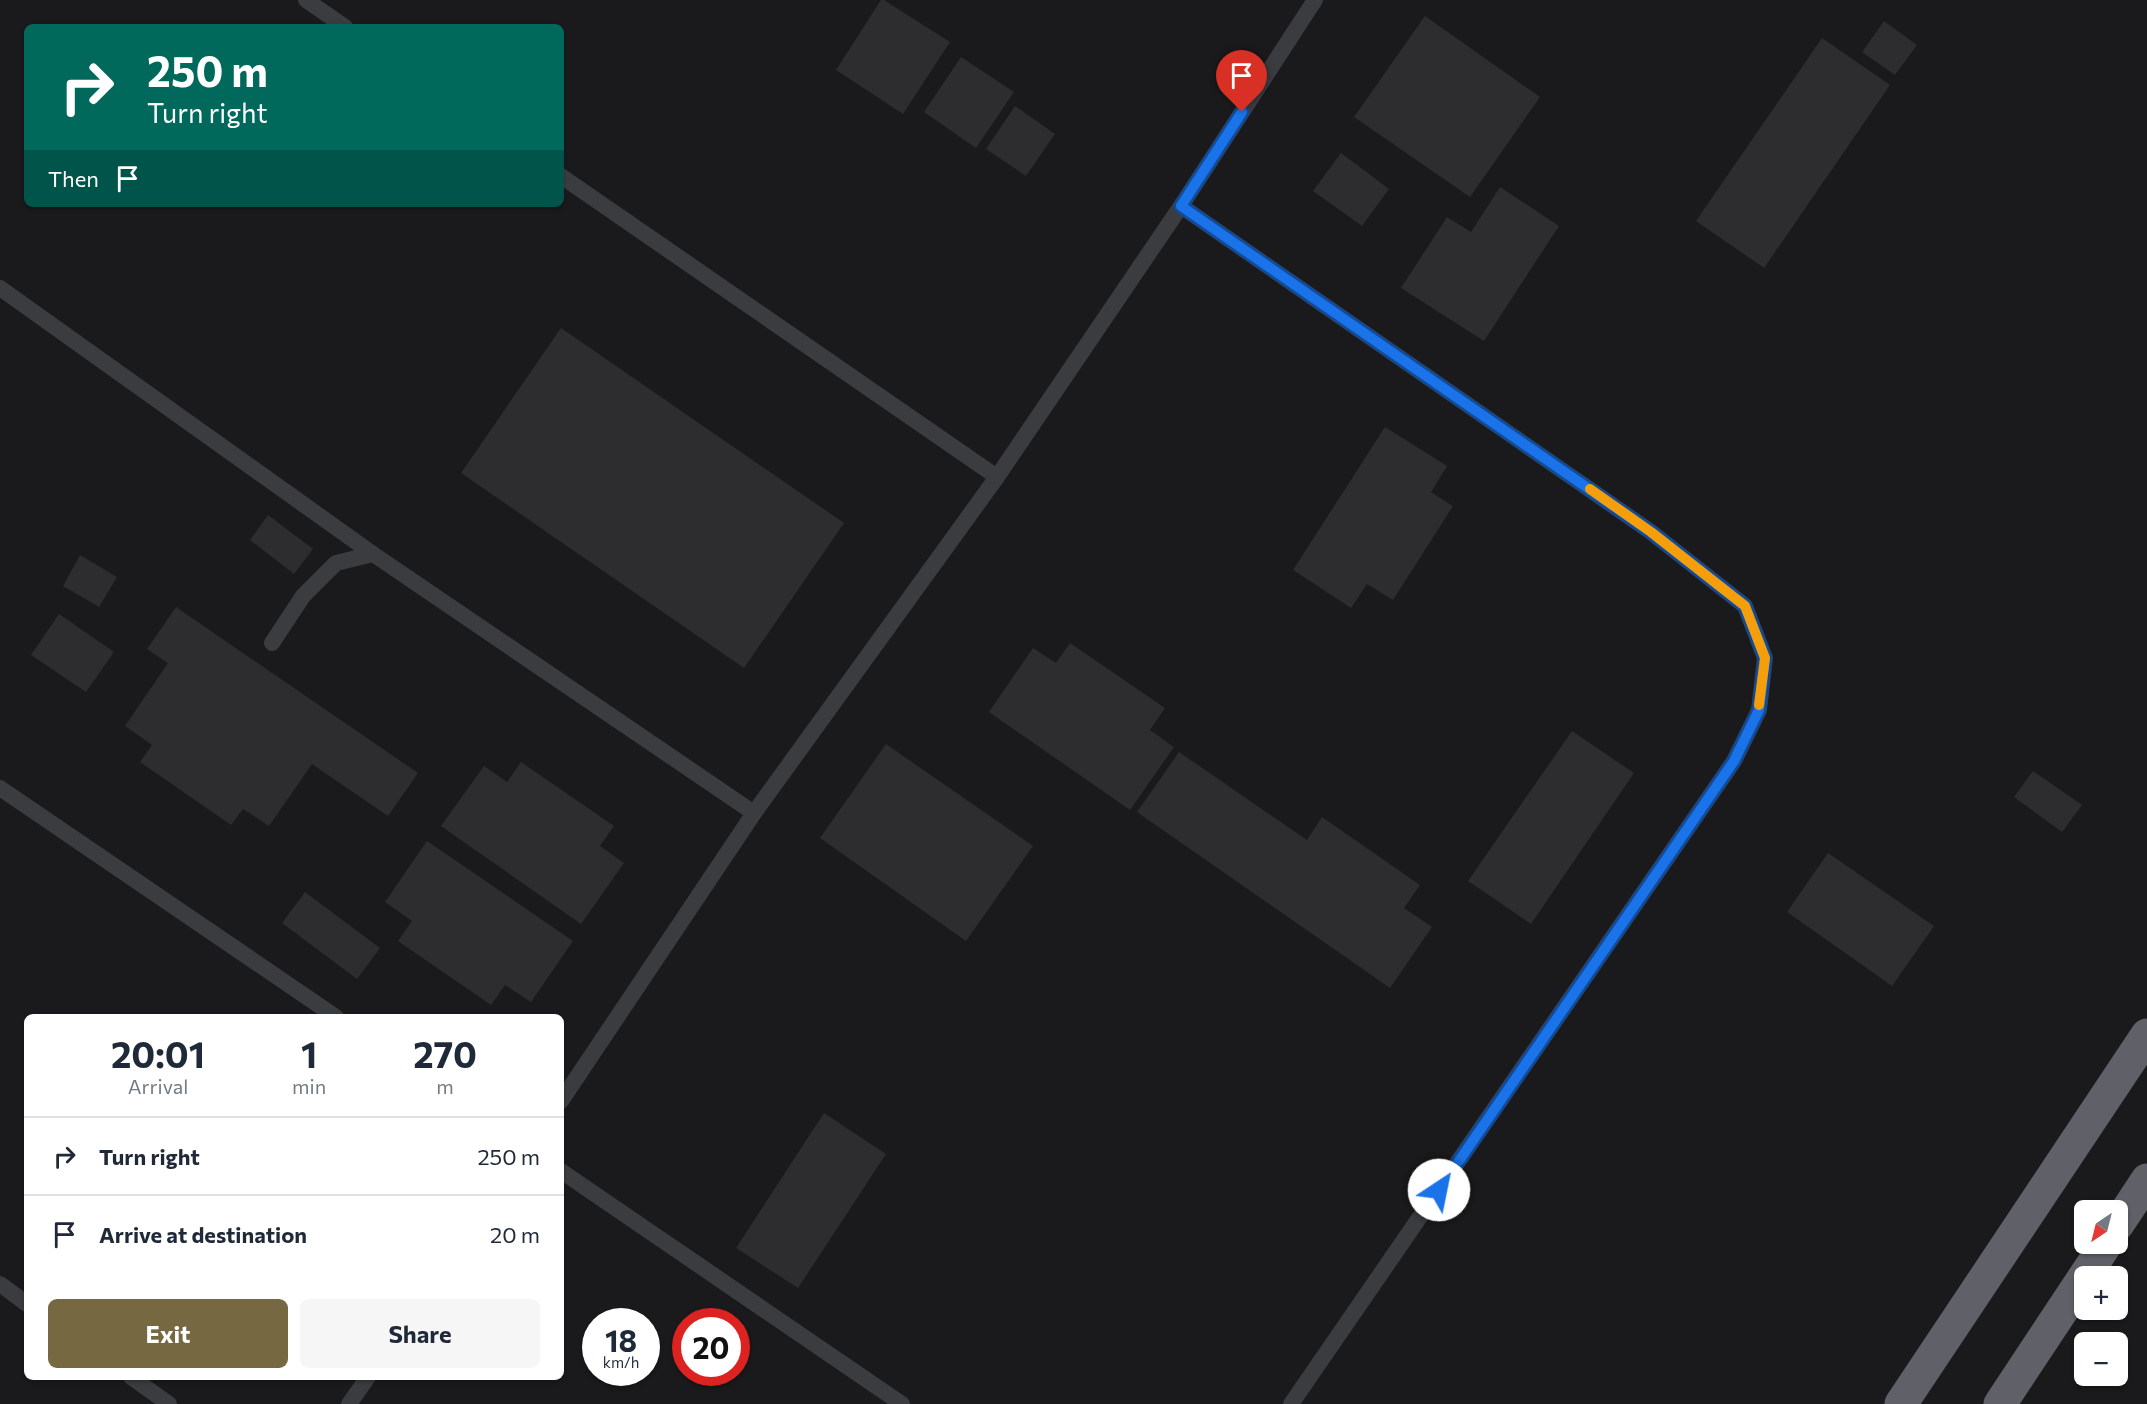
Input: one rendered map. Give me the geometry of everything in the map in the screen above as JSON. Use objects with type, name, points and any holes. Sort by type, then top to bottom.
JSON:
[{"type":"highway","points":[[1901,1404],[2147,1035]]},
{"type":"highway","points":[[2128,1209],[2147,1180]]},
{"type":"highway","points":[[2000,1404],[2099,1254]]},
{"type":"lane","points":[[306,0],[341,24]]},
{"type":"lane","points":[[564,1097],[754,813],[997,477],[1181,206],[1315,0]]},
{"type":"lane","points":[[564,178],[997,477]]},
{"type":"lane","points":[[1181,206],[1651,532],[1745,606],[1765,658],[1759,710],[1734,761],[1292,1404]]},
{"type":"lane","points":[[0,288],[373,554],[754,813]]},
{"type":"lane","points":[[272,643],[303,596],[336,563],[373,554]]},
{"type":"lane","points":[[0,788],[332,1014]]},
{"type":"lane","points":[[564,1173],[902,1404]]},
{"type":"lane","points":[[0,1284],[24,1302]]},
{"type":"lane","points":[[135,1380],[169,1404]]},
{"type":"lane","points":[[349,1404],[366,1380]]},
{"type":"building","points":[[881,0],[950,42],[903,114],[836,70]]},
{"type":"building","points":[[1425,16],[1540,97],[1470,197],[1354,117]]},
{"type":"building","points":[[1884,21],[1917,45],[1895,75],[1862,52]]},
{"type":"building","points":[[1822,38],[1890,85],[1764,268],[1696,221]]},
{"type":"building","points":[[961,57],[1014,92],[976,148],[924,112]]},
{"type":"building","points":[[1015,106],[1055,134],[1026,176],[986,149]]},
{"type":"building","points":[[1341,153],[1389,189],[1362,226],[1313,191]]},
{"type":"building","points":[[1500,187],[1559,226],[1484,341],[1401,288],[1447,217],[1471,232]]},
{"type":"building","points":[[561,328],[844,523],[744,668],[461,473]]},
{"type":"building","points":[[1385,427],[1447,466],[1431,492],[1453,506],[1393,600],[1367,584],[1351,608],[1293,570]]},
{"type":"building","points":[[268,515],[313,549],[294,574],[250,540]]},
{"type":"building","points":[[80,555],[117,577],[99,607],[63,586]]},
{"type":"building","points":[[176,607],[418,773],[388,816],[312,764],[269,826],[243,809],[231,825],[140,762],[152,745],[125,726],[168,663],[147,649]]},
{"type":"building","points":[[59,614],[114,652],[86,692],[31,655]]},
{"type":"building","points":[[1070,643],[1165,708],[1150,730],[1174,747],[1130,810],[989,712],[1033,648],[1056,663]]},
{"type":"building","points":[[1572,731],[1634,773],[1531,924],[1468,881]]},
{"type":"building","points":[[886,744],[1033,846],[966,941],[820,838]]},
{"type":"building","points":[[1179,752],[1307,840],[1322,817],[1420,885],[1404,908],[1432,927],[1390,988],[1137,812]]},
{"type":"building","points":[[521,762],[614,826],[600,846],[624,863],[581,924],[441,826],[484,766],[507,782]]},
{"type":"building","points":[[2033,771],[2082,805],[2062,832],[2014,797]]},
{"type":"building","points":[[427,841],[573,941],[531,1002],[505,985],[491,1005],[398,941],[412,921],[385,902]]},
{"type":"building","points":[[1828,853],[1934,926],[1892,986],[1787,912]]},
{"type":"building","points":[[305,892],[380,948],[357,979],[282,923]]},
{"type":"building","points":[[824,1113],[886,1154],[798,1288],[736,1248]]},
{"type":"slow traffic","points":[[1590,489],[1651,532],[1745,606],[1765,658],[1759,705]]},
{"type":"route","points":[[1242,112],[1181,206],[1651,532],[1745,606],[1765,658],[1759,710],[1734,761],[1439,1190]]}]
